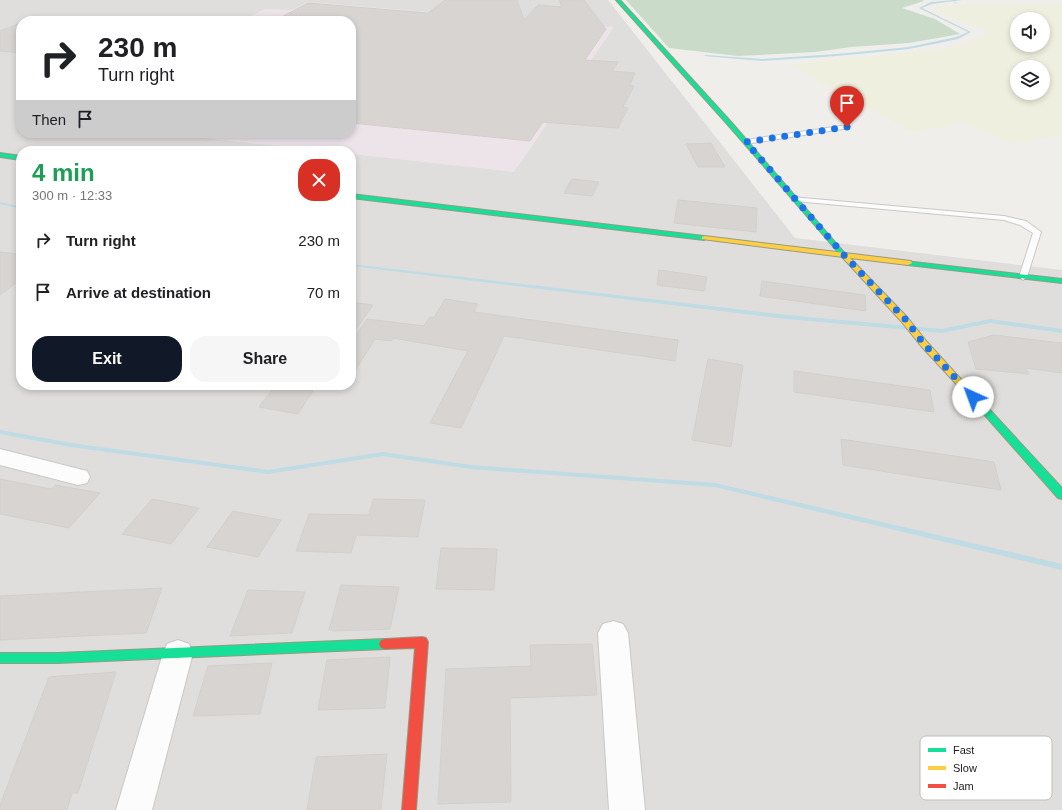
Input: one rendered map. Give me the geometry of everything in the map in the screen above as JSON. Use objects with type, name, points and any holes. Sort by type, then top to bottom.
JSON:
[{"type":"main road","points":[[618,0],[690,78],[843,254],[905,319],[924,344],[1062,495]]},
{"type":"main road","points":[[0,155],[16,157]]},
{"type":"main road","points":[[356,197],[843,254],[1062,282]]},
{"type":"main road","points":[[0,658],[58,658],[422,642],[409,810]]},
{"type":"street","points":[[0,457],[78,477]]},
{"type":"street","points":[[613,633],[627,810]]},
{"type":"street","points":[[134,810],[178,653]]},
{"type":"lane","points":[[746,142],[847,127]]},
{"type":"lane","points":[[795,199],[1004,218],[1023,223],[1037,232],[1023,277]]},
{"type":"path","points":[[951,0],[958,3]]},
{"type":"shaded area","points":[[0,0],[608,0],[795,238],[1062,270],[1062,810],[0,810]]},
{"type":"shaded area","points":[[307,2],[614,27],[514,172],[356,155],[356,146],[276,146],[203,138],[356,138],[356,16],[251,16],[265,9],[292,10]]},
{"type":"green space","points":[[626,0],[922,0],[924,1],[902,8],[935,19],[960,34],[909,43],[851,47],[815,52],[738,56],[669,48]]},
{"type":"green space","points":[[981,4],[1062,4],[1062,136],[1012,144],[967,123],[913,132],[790,65],[955,47],[988,35],[986,30],[949,17],[934,9],[938,6]]},
{"type":"building","points":[[445,0],[517,0],[524,20],[538,5],[562,7],[559,0],[584,0],[606,29],[585,60],[618,62],[612,71],[635,73],[630,85],[634,86],[623,107],[628,108],[618,128],[543,122],[530,141],[356,124],[356,16],[283,16],[308,3],[428,13]]},
{"type":"building","points":[[16,25],[16,53],[0,51],[0,31]]},
{"type":"building","points":[[711,143],[725,167],[698,167],[686,144]]},
{"type":"building","points":[[572,179],[599,182],[592,196],[564,193]]},
{"type":"building","points":[[678,200],[757,208],[756,232],[674,223]]},
{"type":"building","points":[[0,252],[16,254],[16,283],[0,295]]},
{"type":"building","points":[[659,270],[707,277],[704,291],[657,285]]},
{"type":"building","points":[[762,281],[865,295],[866,311],[760,296]]},
{"type":"building","points":[[445,299],[478,304],[474,312],[678,340],[675,361],[504,336],[461,428],[430,423],[468,351],[393,338],[391,341],[375,339],[356,369],[356,336],[367,319],[424,326],[430,317],[434,318]]},
{"type":"building","points":[[356,303],[373,305],[356,329]]},
{"type":"building","points":[[994,335],[1062,343],[1062,373],[1025,368],[1029,374],[976,369],[968,342]]},
{"type":"building","points":[[708,359],[743,365],[731,447],[692,440]]},
{"type":"building","points":[[794,371],[930,390],[934,412],[794,392]]},
{"type":"building","points":[[272,390],[313,391],[298,414],[259,407]]},
{"type":"building","points":[[841,439],[994,462],[1001,490],[843,465]]},
{"type":"building","points":[[0,479],[51,489],[55,485],[100,493],[69,528],[0,514]]},
{"type":"building","points":[[152,499],[199,508],[171,544],[122,534]]},
{"type":"building","points":[[373,499],[425,500],[418,537],[356,535],[351,553],[296,551],[309,514],[369,515]]},
{"type":"building","points":[[233,511],[281,520],[258,557],[207,547]]},
{"type":"building","points":[[441,548],[497,549],[494,590],[436,589]]},
{"type":"building","points":[[341,585],[399,587],[390,629],[329,630]]},
{"type":"building","points":[[162,588],[146,633],[0,640],[0,596]]},
{"type":"building","points":[[248,590],[305,592],[292,633],[230,636]]},
{"type":"building","points":[[592,644],[597,695],[510,698],[511,802],[438,804],[446,669],[531,666],[530,645]]},
{"type":"building","points":[[390,657],[385,708],[318,710],[327,660]]},
{"type":"building","points":[[272,663],[260,714],[193,716],[208,666]]},
{"type":"building","points":[[116,672],[78,793],[72,793],[67,810],[0,810],[0,805],[49,677]]},
{"type":"building","points":[[387,754],[381,810],[307,810],[316,757]]},
{"type":"waterway","points":[[705,56],[762,60],[837,55],[909,48],[957,38],[970,32],[920,8],[931,3],[961,0]]},
{"type":"waterway","points":[[0,203],[16,207]]},
{"type":"waterway","points":[[356,266],[787,317],[942,331],[990,321],[1062,331]]},
{"type":"waterway","points":[[0,432],[71,445],[268,472],[383,454],[471,467],[715,485],[1062,567]]},
{"type":"traffic: fast","points":[[618,0],[730,124],[846,258]]},
{"type":"traffic: fast","points":[[0,155],[16,157]]},
{"type":"traffic: fast","points":[[356,197],[704,238]]},
{"type":"traffic: fast","points":[[908,263],[1062,281]]},
{"type":"traffic: fast","points":[[976,400],[1062,495]]},
{"type":"traffic: fast","points":[[0,658],[58,658],[385,644]]},
{"type":"traffic: slow","points":[[704,238],[908,263]]},
{"type":"traffic: slow","points":[[846,258],[904,319],[924,344],[976,400]]},
{"type":"traffic: jam","points":[[385,644],[422,642],[409,810]]},
{"type":"route","points":[[847,127],[746,142],[843,254],[905,319],[924,344],[973,397]]}]
